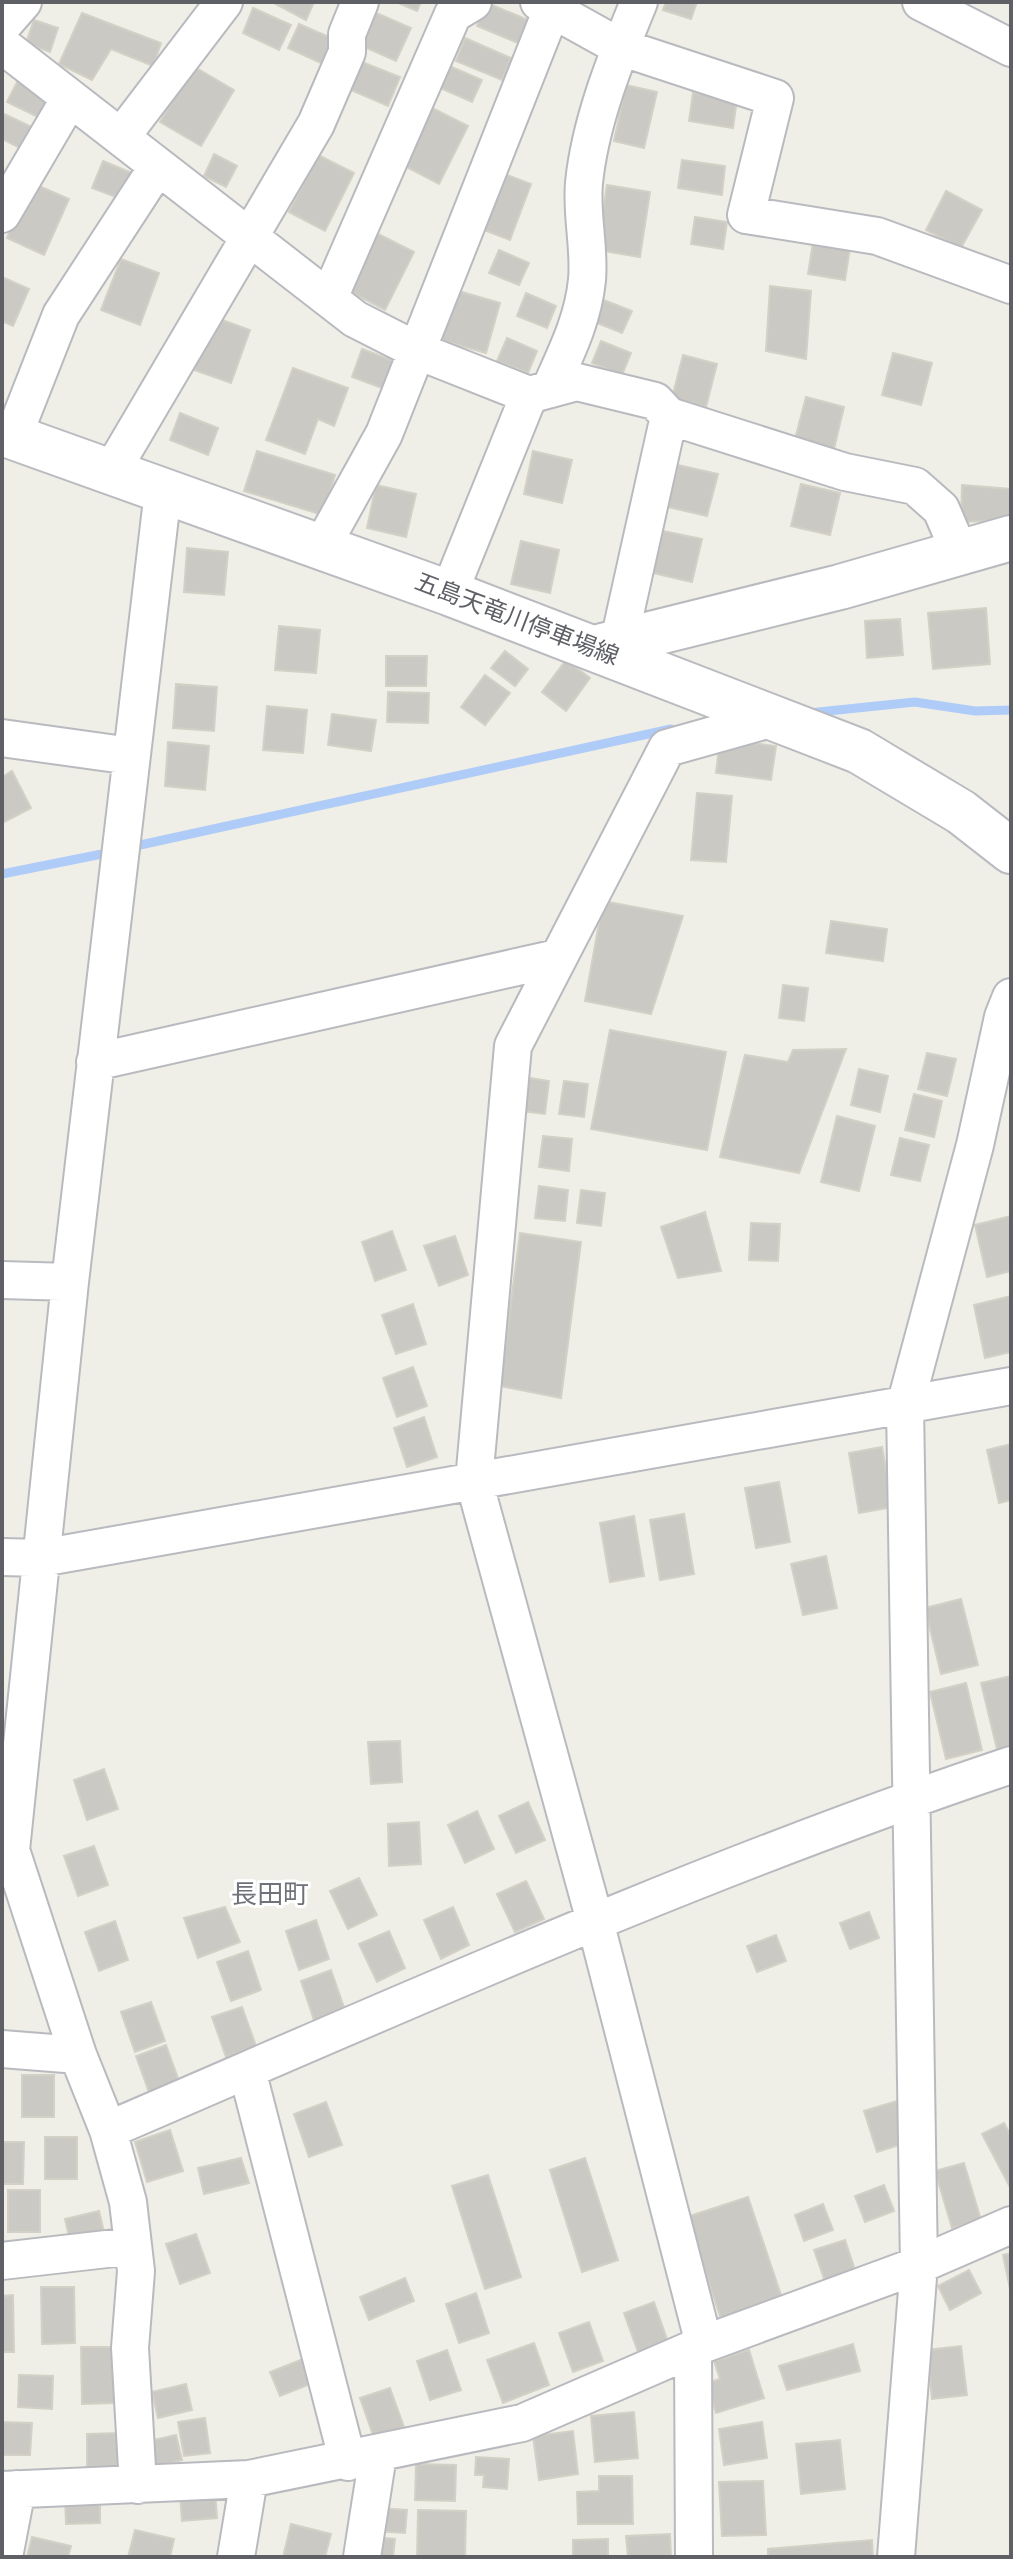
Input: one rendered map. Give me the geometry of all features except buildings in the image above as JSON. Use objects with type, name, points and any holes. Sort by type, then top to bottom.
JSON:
[{"type":"main road","name":"五島天竜川停車場線","points":[[8,435],[449,593],[606,644],[670,678],[859,751],[961,812],[1011,851]]},
{"type":"main road","points":[[606,644],[840,587],[1011,538]]},
{"type":"street","points":[[2,26],[23,2]]},
{"type":"street","points":[[121,137],[224,2]]},
{"type":"street","points":[[111,472],[316,124],[347,52],[347,34],[360,2]]},
{"type":"street","points":[[329,298],[453,14],[473,2]]},
{"type":"street","points":[[449,593],[540,392],[581,317],[587,277],[584,186],[588,159],[620,47],[639,2]]},
{"type":"street","points":[[921,2],[1011,48]]},
{"type":"street","points":[[322,546],[384,434],[418,351],[546,6],[620,47],[775,98],[746,215],[877,236],[1011,285]]},
{"type":"street","points":[[2,45],[355,319],[418,351],[540,392],[577,382],[655,401],[669,416],[845,472],[915,486],[941,509],[959,551]]},
{"type":"street","points":[[2,214],[70,98]]},
{"type":"street","points":[[8,435],[61,315],[158,166]]},
{"type":"street","points":[[606,644],[669,416]]},
{"type":"street","points":[[138,2485],[130,2348],[136,2271],[128,2202],[108,2130],[78,2055],[11,1850],[70,1282],[163,491]]},
{"type":"street","points":[[694,2557],[698,2346],[595,1921],[474,1481],[513,1046],[667,748],[764,714]]},
{"type":"street","points":[[2,738],[131,756]]},
{"type":"street","points":[[95,1062],[557,958]]},
{"type":"street","points":[[896,2557],[919,2265],[905,1406],[975,1145],[1003,1017],[1011,997]]},
{"type":"street","points":[[2,1280],[70,1282]]},
{"type":"street","points":[[2,1557],[41,1558],[1011,1386]]},
{"type":"street","points":[[108,2130],[595,1921],[910,1798],[1011,1765]]},
{"type":"street","points":[[2,2049],[78,2055]]},
{"type":"street","points":[[247,2070],[363,2458],[362,2557]]},
{"type":"street","points":[[4,2557],[10,2490],[249,2479],[522,2423],[698,2346],[919,2265],[1011,2225]]},
{"type":"street","points":[[2,2261],[133,2246]]},
{"type":"street","points":[[236,2557],[249,2479]]},
{"type":"waterway","points":[[809,713],[915,702],[975,711],[1011,710]]},
{"type":"waterway","points":[[131,847],[671,729]]},
{"type":"waterway","points":[[2,874],[112,852]]},
{"type":"district","name":"長田町","points":[[270,1894]]}]
